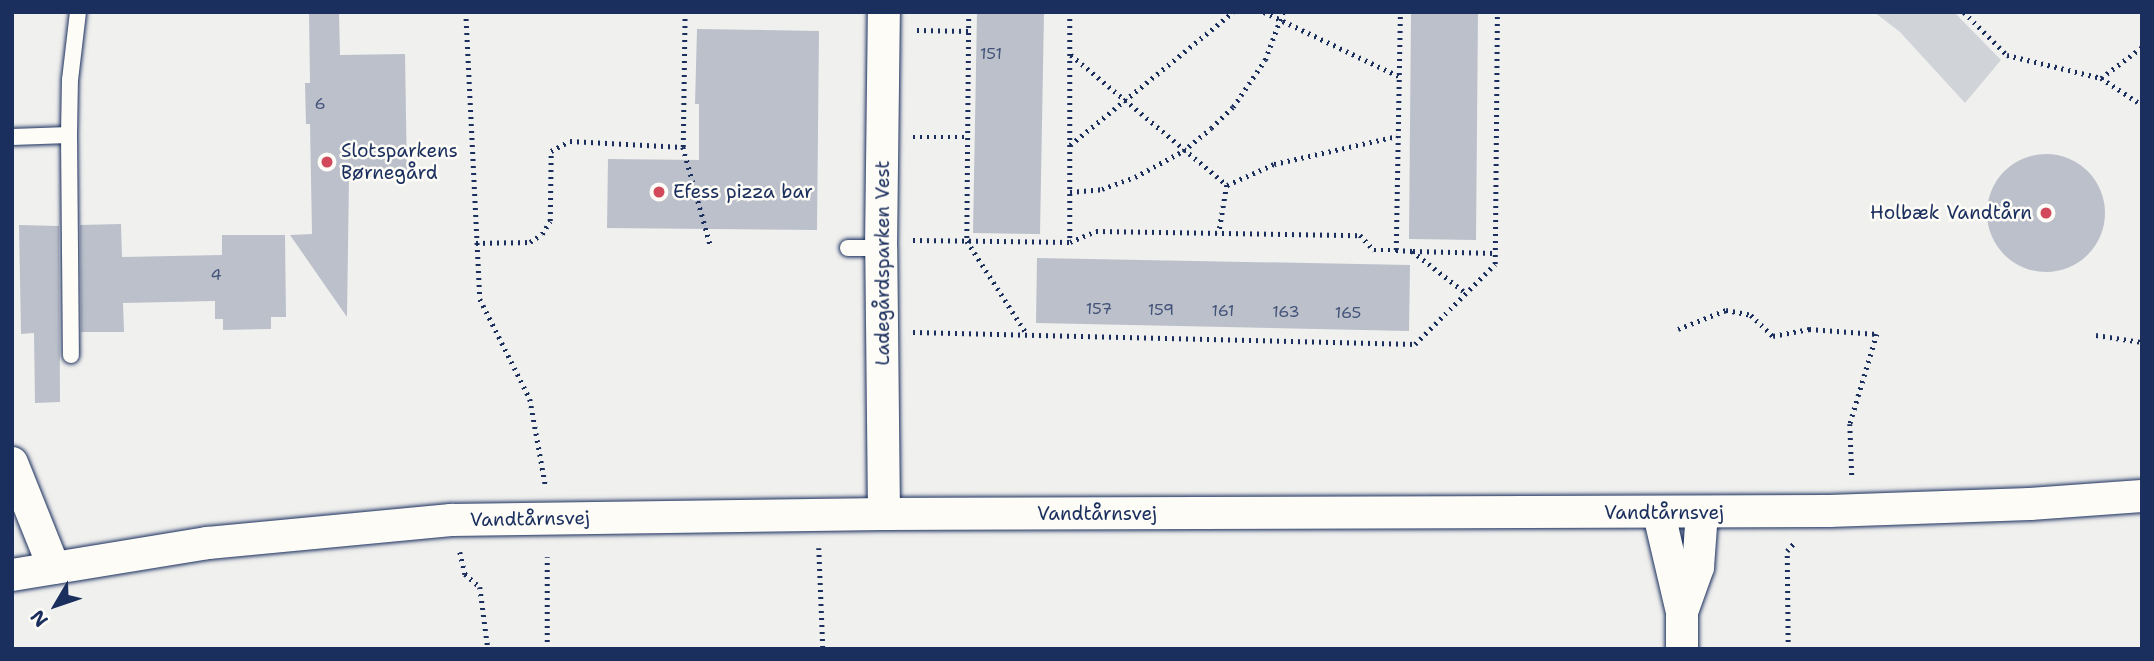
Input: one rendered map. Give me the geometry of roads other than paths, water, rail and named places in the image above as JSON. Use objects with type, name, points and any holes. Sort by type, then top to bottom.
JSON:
[{"type":"street","name":"Ladegårdsparken Vest","points":[[884,21],[881,244],[884,514]]},
{"type":"street","points":[[12,463],[54,568]]},
{"type":"street","name":"Vandtårnsvej","points":[[12,575],[208,543],[452,520],[884,514],[1659,514],[1853,511],[2142,496]]},
{"type":"street","points":[[1682,612],[1698,567],[1702,513]]},
{"type":"street","points":[[1659,514],[1682,612],[1682,649]]},
{"type":"lane","points":[[71,355],[70,80],[78,12]]},
{"type":"lane","points":[[12,137],[69,135]]},
{"type":"lane","points":[[848,248],[881,244]]},
{"type":"place","name":"Slotsparkens Børnegård","points":[[327,162]]},
{"type":"place","name":"Efess pizza bar","points":[[659,192]]},
{"type":"place","name":"Holbæk Vandtårn","points":[[2046,213]]}]
